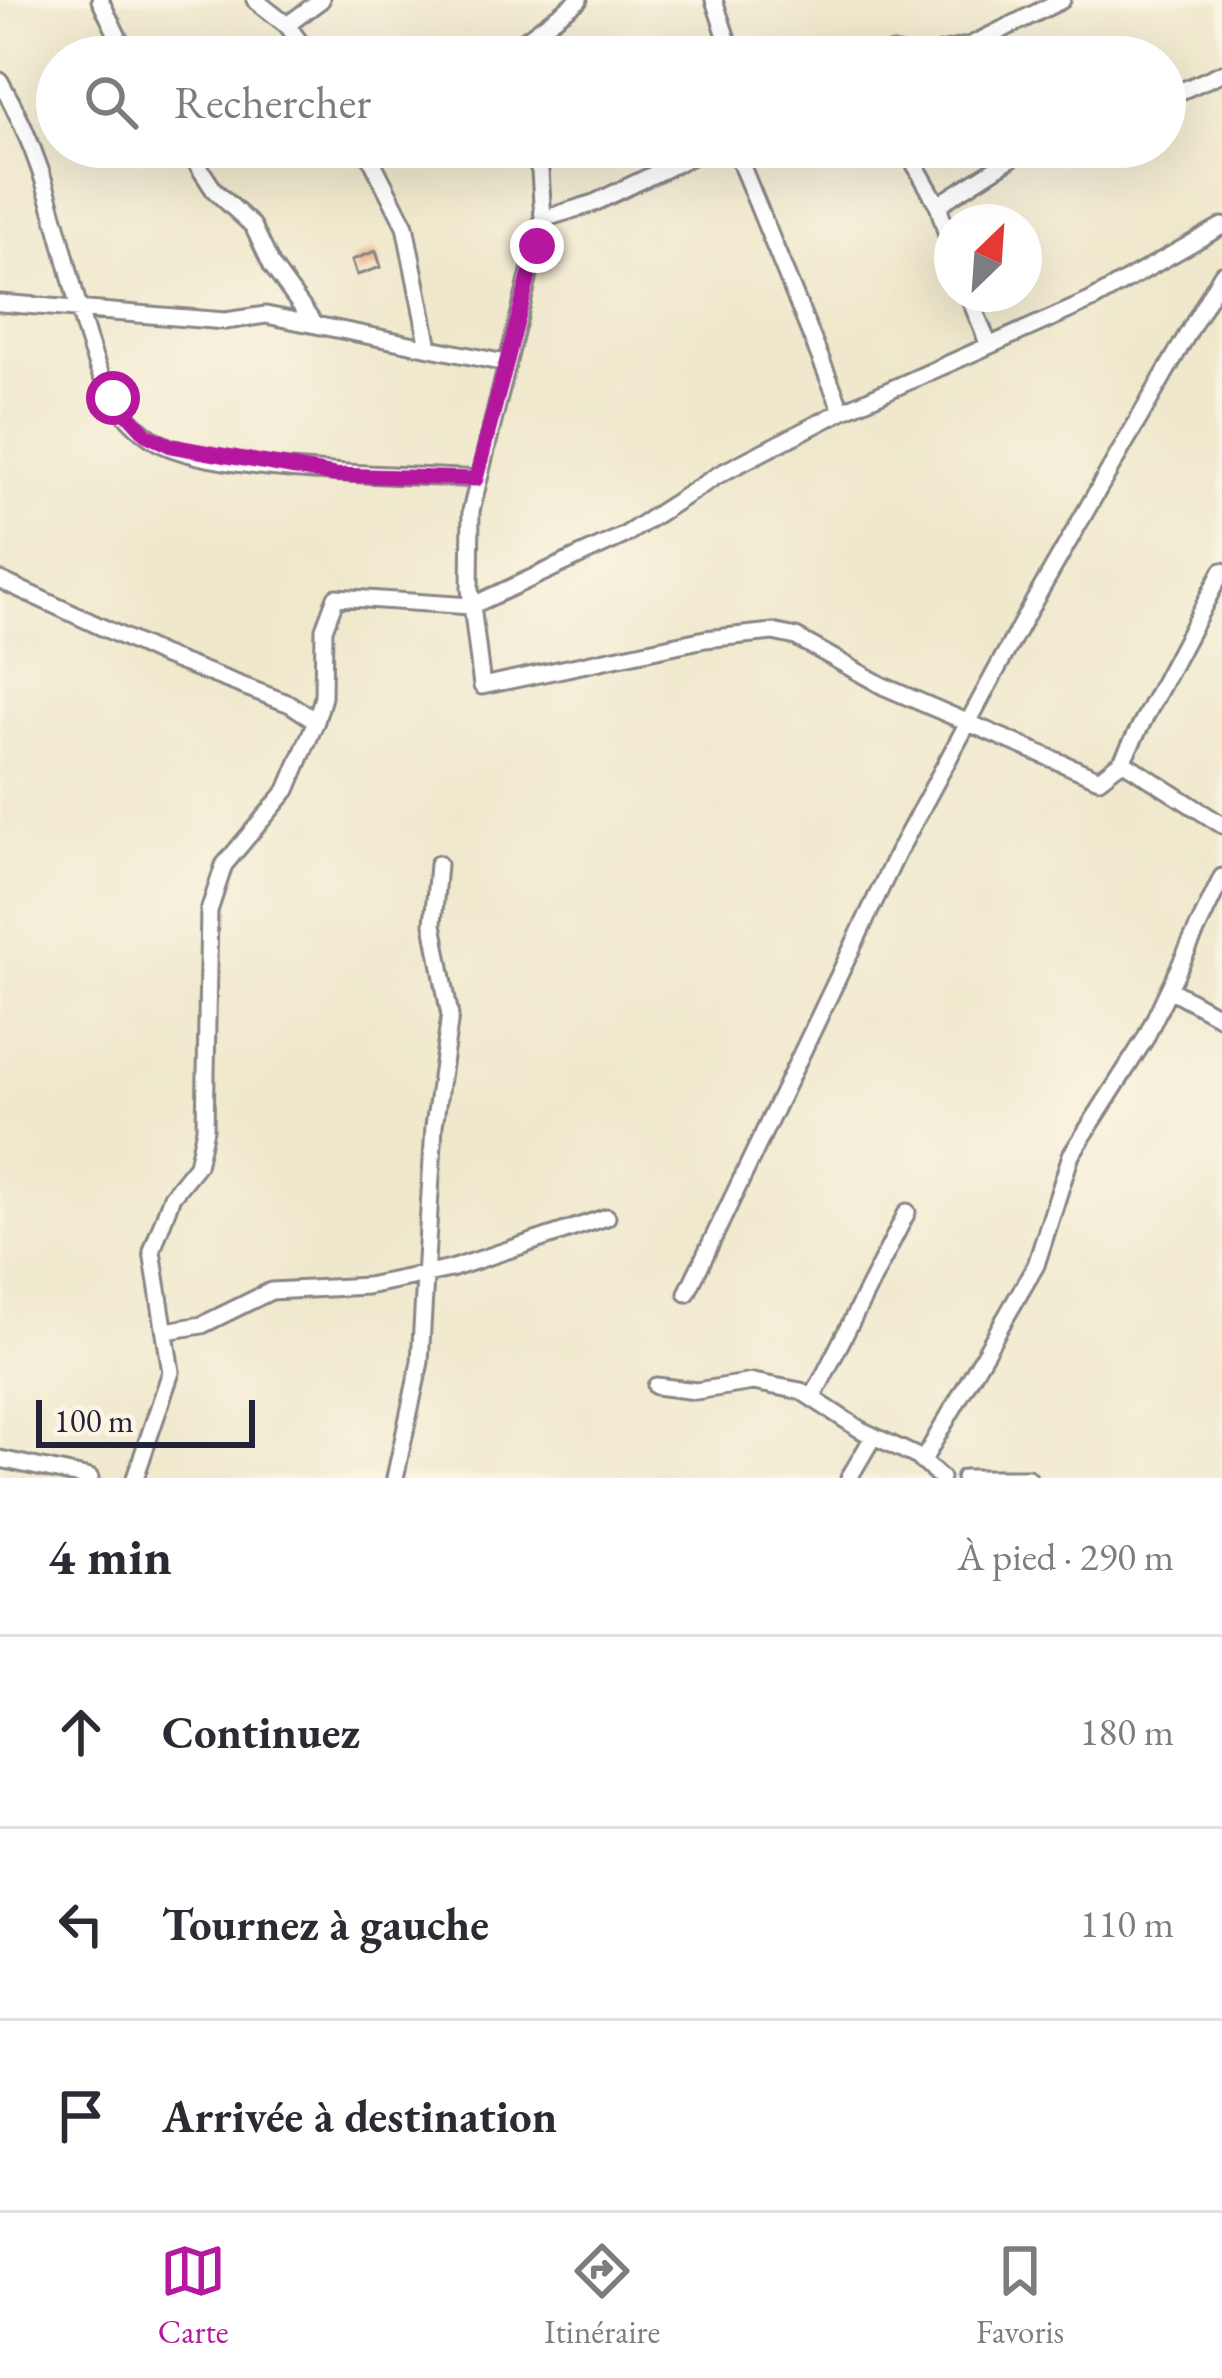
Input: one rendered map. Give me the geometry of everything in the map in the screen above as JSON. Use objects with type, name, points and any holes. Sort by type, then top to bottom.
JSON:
[{"type":"street","points":[[100,0],[118,36]]},
{"type":"street","points":[[256,0],[295,36]]},
{"type":"street","points":[[287,25],[321,0]]},
{"type":"street","points":[[530,36],[579,0]]},
{"type":"street","points":[[714,0],[726,36]]},
{"type":"street","points":[[989,36],[1062,0]]},
{"type":"street","points":[[1186,89],[1222,73]]},
{"type":"street","points":[[0,81],[36,150]]},
{"type":"street","points":[[43,168],[103,384],[154,440],[234,460],[335,475],[476,479]]},
{"type":"street","points":[[200,168],[214,190],[253,226],[272,266],[312,321]]},
{"type":"street","points":[[376,168],[405,226],[429,347]]},
{"type":"street","points":[[539,168],[543,219],[476,479],[471,606],[482,686],[705,639],[773,632],[796,637],[883,686],[1090,777],[1108,777],[1222,572]]},
{"type":"street","points":[[543,219],[594,203],[667,168]]},
{"type":"street","points":[[743,168],[842,411]]},
{"type":"street","points":[[917,168],[937,204]]},
{"type":"street","points":[[940,204],[996,168]]},
{"type":"street","points":[[136,1478],[171,1372],[152,1251],[172,1196],[197,1165],[205,1129],[209,924],[215,887],[237,844],[287,790],[316,721],[323,697],[324,629],[336,597],[471,606],[625,535],[718,476],[842,411],[1092,300],[1222,226]]},
{"type":"street","points":[[687,1293],[848,948],[968,722],[1222,274]]},
{"type":"street","points":[[0,303],[211,320],[266,315],[505,363]]},
{"type":"street","points":[[975,312],[988,343]]},
{"type":"street","points":[[0,580],[162,655],[290,704],[316,721]]},
{"type":"street","points":[[1121,760],[1222,825]]},
{"type":"street","points":[[395,1478],[420,1362],[422,1273],[450,1016],[433,924],[438,864]]},
{"type":"street","points":[[922,1462],[1036,1265],[1071,1155],[1171,990],[1222,877]]},
{"type":"street","points":[[1171,990],[1222,1018]]},
{"type":"street","points":[[813,1397],[907,1212]]},
{"type":"street","points":[[166,1331],[202,1324],[271,1291],[367,1286],[493,1257],[607,1217]]},
{"type":"street","points":[[656,1386],[696,1391],[753,1382],[813,1397],[941,1478]]},
{"type":"street","points":[[849,1478],[873,1437]]},
{"type":"street","points":[[0,1460],[90,1478]]},
{"type":"street","points":[[964,1478],[1028,1478]]},
{"type":"building","points":[[376,251],[381,267],[357,275],[352,260]]},
{"type":"route","points":[[113,398],[147,435],[171,446],[335,475],[476,479],[537,246]]}]
